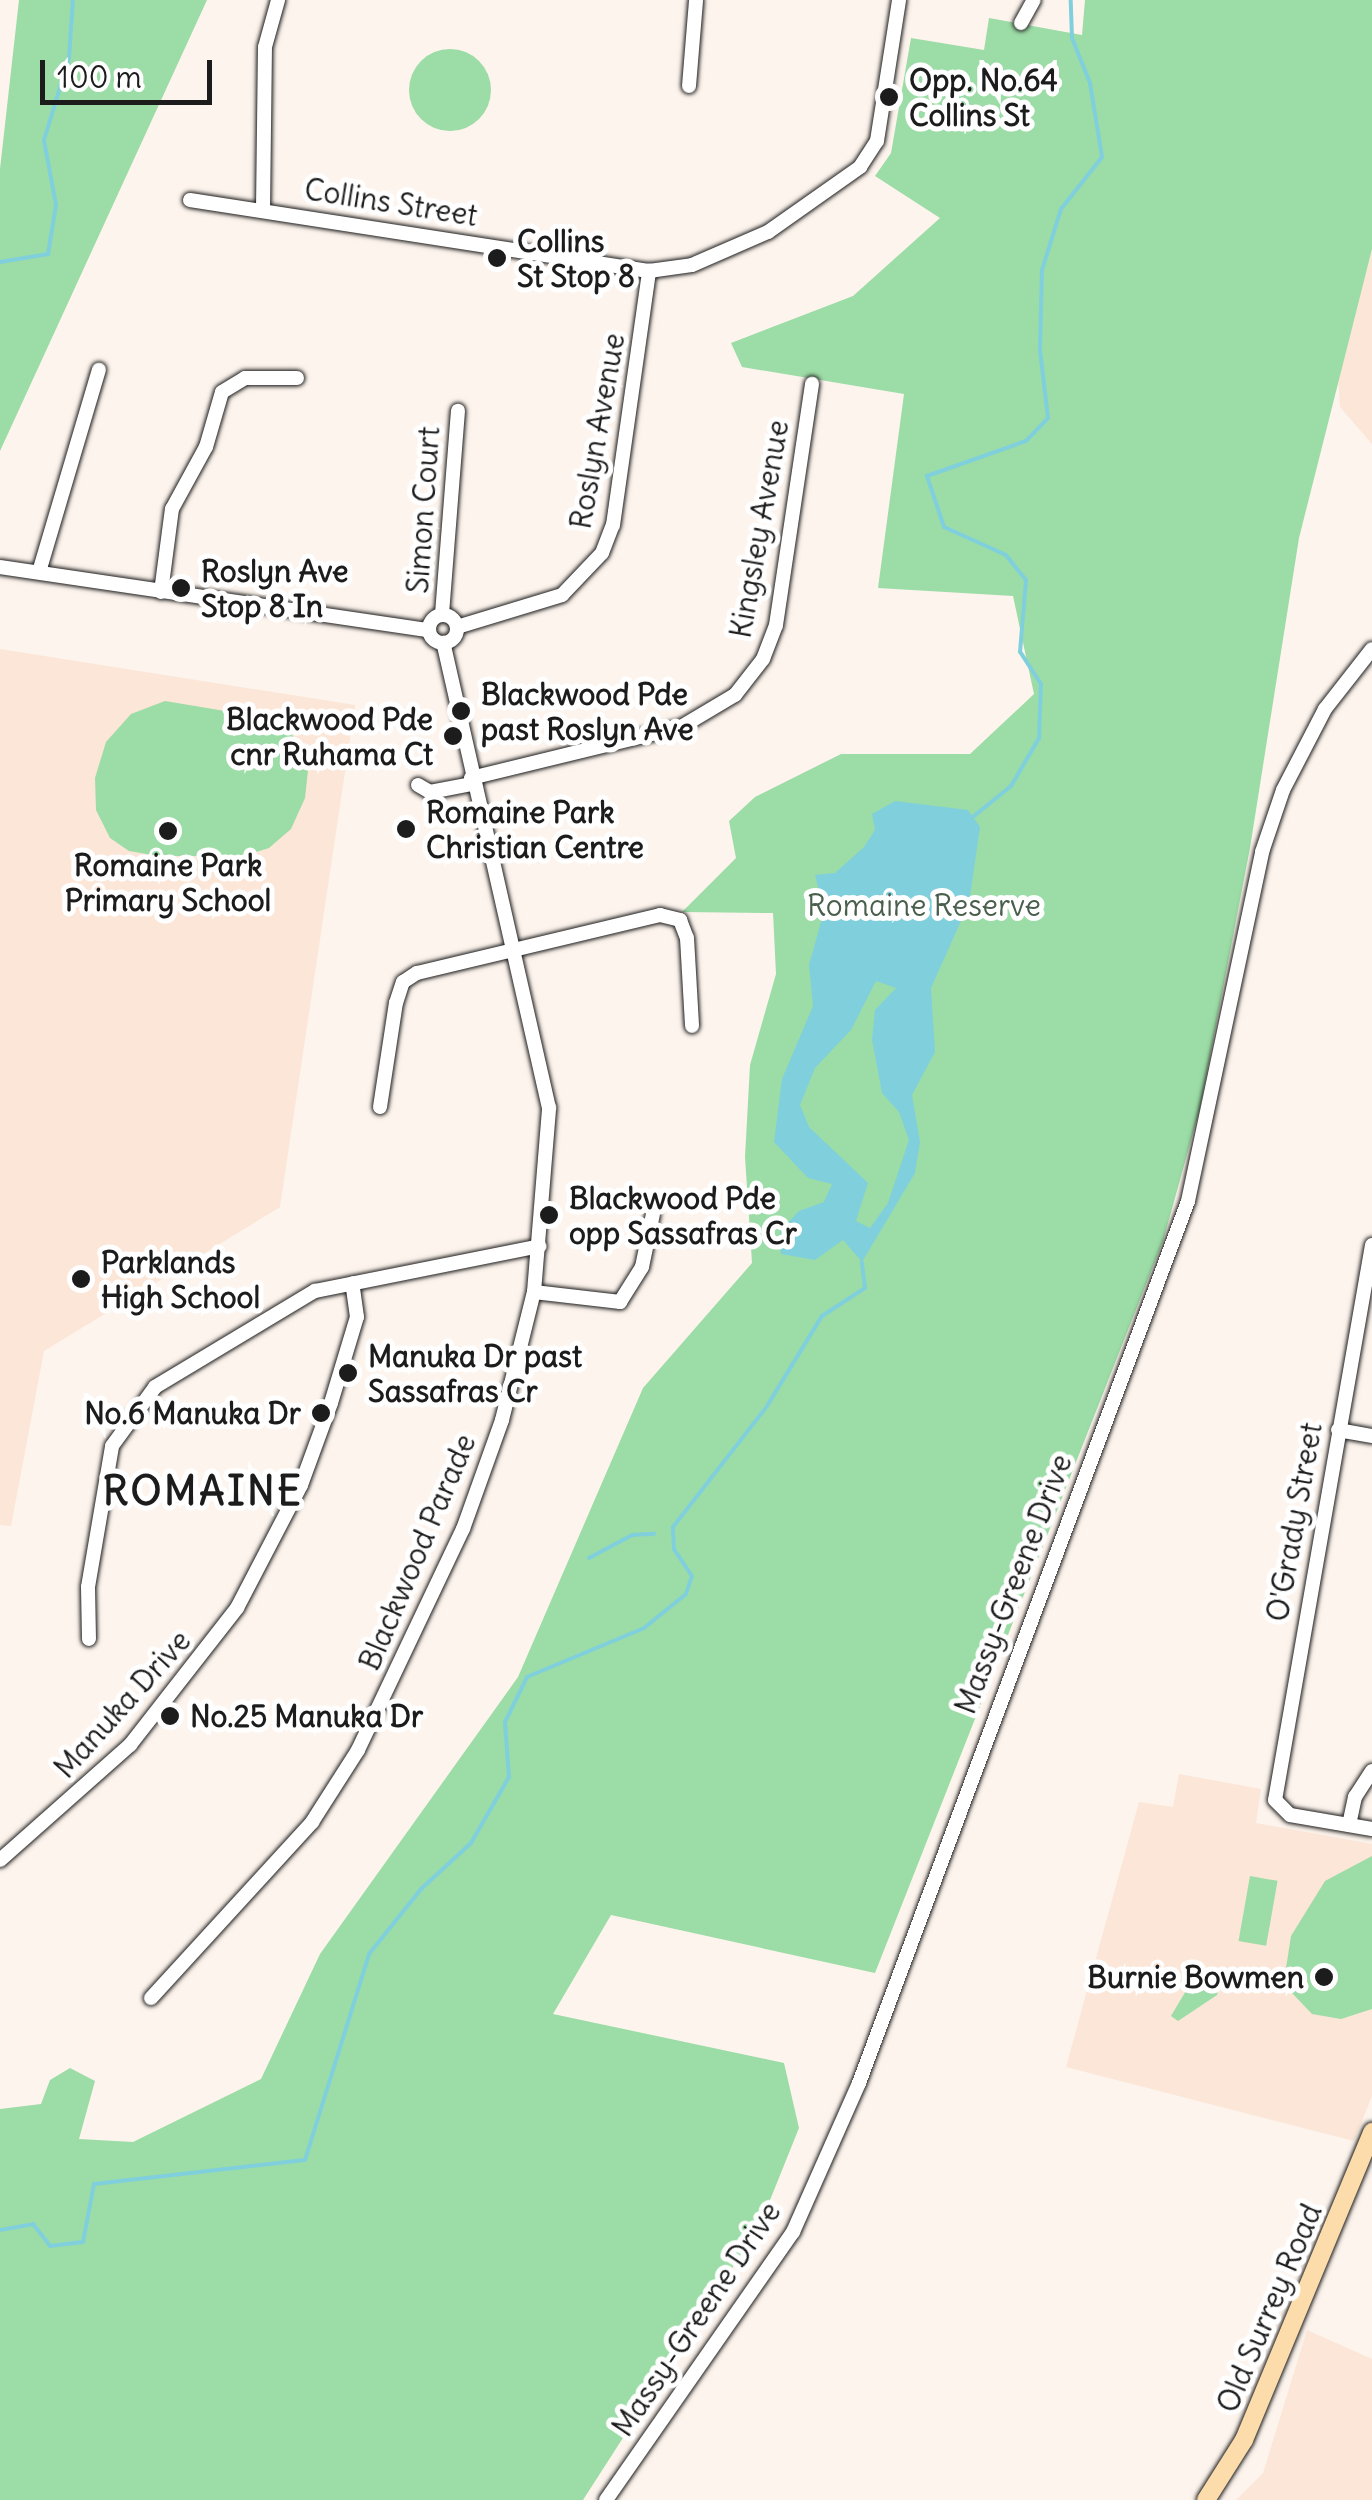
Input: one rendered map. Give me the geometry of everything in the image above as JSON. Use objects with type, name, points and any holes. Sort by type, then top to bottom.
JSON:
[{"type":"main road","name":"Old Surrey Road","points":[[1206,2500],[1244,2440],[1372,2132]]},
{"type":"street","points":[[263,210],[264,47],[278,0]]},
{"type":"street","points":[[689,86],[696,0]]},
{"type":"street","name":"Collins Street","points":[[190,200],[650,272],[692,265],[768,232],[860,167],[877,141],[899,0]]},
{"type":"street","points":[[1021,23],[1034,0]]},
{"type":"street","name":"Roslyn Avenue","points":[[457,627],[562,595],[602,553],[614,525],[650,272]]},
{"type":"street","points":[[40,572],[98,370]]},
{"type":"street","points":[[161,592],[172,509],[206,447],[222,392],[245,378],[297,378]]},
{"type":"street","name":"Kingsley Avenue","points":[[418,785],[430,792],[680,727],[736,695],[763,659],[776,625],[812,384]]},
{"type":"street","name":"Simon Court","points":[[442,614],[458,410]]},
{"type":"street","points":[[0,567],[428,630],[443,643],[457,627],[442,614],[428,630]]},
{"type":"street","name":"Blackwood Parade","points":[[151,1998],[312,1822],[358,1750],[463,1529],[502,1420],[534,1292],[549,1108],[443,643]]},
{"type":"street","name":"Massy-Greene Drive","points":[[606,2500],[793,2232],[859,2083],[1188,1200],[1258,872],[1283,790],[1325,709],[1372,649]]},
{"type":"street","points":[[380,1107],[403,982],[514,950],[660,915],[680,920],[692,1026]]},
{"type":"street","points":[[534,1292],[620,1302],[642,1267],[653,1214]]},
{"type":"street","points":[[89,1639],[96,1534],[112,1446],[129,1415],[155,1387],[315,1291],[540,1246]]},
{"type":"street","name":"O'Grady Street","points":[[1349,1824],[1278,1809],[1276,1782],[1371,1251]]},
{"type":"street","name":"Manuka Drive","points":[[0,1860],[130,1745],[237,1608],[301,1485],[331,1403],[357,1317],[352,1283]]},
{"type":"street","points":[[1338,1430],[1372,1436]]},
{"type":"street","points":[[1372,1771],[1355,1797],[1349,1824],[1372,1829]]},
{"type":"shaded area","points":[[1372,249],[1372,444],[1340,407],[1338,376]]},
{"type":"shaded area","points":[[0,649],[355,705],[280,1207],[44,1351],[11,1526],[0,1525]]},
{"type":"shaded area","points":[[1179,1774],[1261,1789],[1256,1823],[1372,1844],[1372,2096],[1354,2141],[1066,2067],[1139,1802],[1173,1807]]},
{"type":"shaded area","points":[[1307,2330],[1372,2359],[1372,2500],[1236,2500],[1263,2473]]},
{"type":"green space","points":[[19,0],[207,0],[0,451],[0,169]]},
{"type":"green space","name":"Romaine Reserve","points":[[1085,0],[1372,0],[1372,249],[1299,538],[1250,848],[1200,1108],[1163,1241],[875,1973],[611,1915],[553,2014],[784,2063],[799,2128],[760,2225],[583,2500],[0,2500],[0,2109],[41,2104],[50,2080],[70,2068],[95,2081],[79,2139],[133,2142],[261,2079],[320,1954],[518,1677],[643,1388],[752,1263],[745,1157],[750,1065],[776,974],[773,913],[682,912],[736,858],[729,821],[755,797],[841,754],[970,754],[1034,694],[1013,596],[878,588],[904,394],[742,367],[731,343],[853,296],[940,218],[875,176],[891,153],[911,38],[984,50],[989,18],[1082,35]]},
{"type":"green space","points":[[442,49],[458,49],[484,67],[491,90],[488,106],[479,119],[458,131],[442,131],[416,113],[409,98],[409,82],[427,56]]},
{"type":"green space","points":[[165,701],[255,716],[289,730],[309,761],[305,798],[291,829],[269,848],[244,856],[158,856],[129,851],[110,838],[96,810],[95,778],[106,742],[131,714]]},
{"type":"green space","points":[[1372,1856],[1372,2009],[1341,2019],[1312,2014],[1292,1993],[1286,1968],[1291,1936],[1325,1881]]},
{"type":"green space","points":[[1250,1876],[1278,1881],[1266,1946],[1239,1941]]},
{"type":"green space","points":[[1190,1965],[1222,1975],[1217,1995],[1178,2021],[1171,2016],[1187,1989]]},
{"type":"water","points":[[895,801],[968,810],[980,827],[969,903],[931,988],[935,1052],[912,1095],[920,1142],[915,1173],[862,1262],[843,1240],[815,1260],[781,1254],[780,1231],[799,1211],[824,1202],[832,1184],[808,1178],[774,1142],[782,1079],[813,1006],[809,965],[824,911],[815,875],[835,873],[864,847],[875,830],[872,814]],"holes":[[[876,981],[896,988],[875,1010],[872,1040],[882,1093],[899,1112],[909,1140],[888,1203],[870,1228],[856,1221],[868,1183],[809,1127],[800,1105],[815,1068],[851,1030]]]},
{"type":"waterway","points":[[0,262],[48,254],[56,205],[44,140],[69,58],[73,0]]},
{"type":"waterway","points":[[974,816],[1011,786],[1039,738],[1041,684],[1020,652],[1026,580],[1006,555],[944,527],[927,476],[1026,441],[1048,418],[1040,350],[1042,270],[1061,209],[1102,157],[1090,83],[1072,38],[1071,0]]},
{"type":"waterway","points":[[767,1406],[822,1316],[865,1288],[862,1262]]},
{"type":"waterway","points":[[0,2230],[33,2224],[50,2246],[83,2242],[94,2184],[305,2160],[369,1954],[421,1889],[471,1843],[509,1777],[505,1722],[527,1677],[644,1628],[686,1594],[692,1576],[674,1549],[673,1527],[765,1409]]},
{"type":"waterway","points":[[589,1558],[632,1535],[654,1534]]},
{"type":"place","name":"Opp. No.64 Collins St","points":[[889,97]]},
{"type":"place","name":"Collins St Stop 8","points":[[497,258]]},
{"type":"place","name":"Roslyn Ave Stop 8 In","points":[[181,588]]},
{"type":"place","name":"Blackwood Pde past Roslyn Ave","points":[[461,711]]},
{"type":"place","name":"Blackwood Pde cnr Ruhama Ct","points":[[453,736]]},
{"type":"place","name":"Romaine Park Christian Centre","points":[[406,829]]},
{"type":"place","name":"Romaine Park Primary School","points":[[168,831]]},
{"type":"place","name":"Blackwood Pde opp Sassafras Cr","points":[[549,1215]]},
{"type":"place","name":"Parklands High School","points":[[81,1279]]},
{"type":"place","name":"Manuka Dr past Sassafras Cr","points":[[348,1373]]},
{"type":"place","name":"No.6 Manuka Dr","points":[[321,1413]]},
{"type":"place","name":"No.25 Manuka Dr","points":[[170,1716]]},
{"type":"place","name":"Burnie Bowmen","points":[[1324,1977]]},
{"type":"district","name":"ROMAINE","points":[[203,1491]]}]
